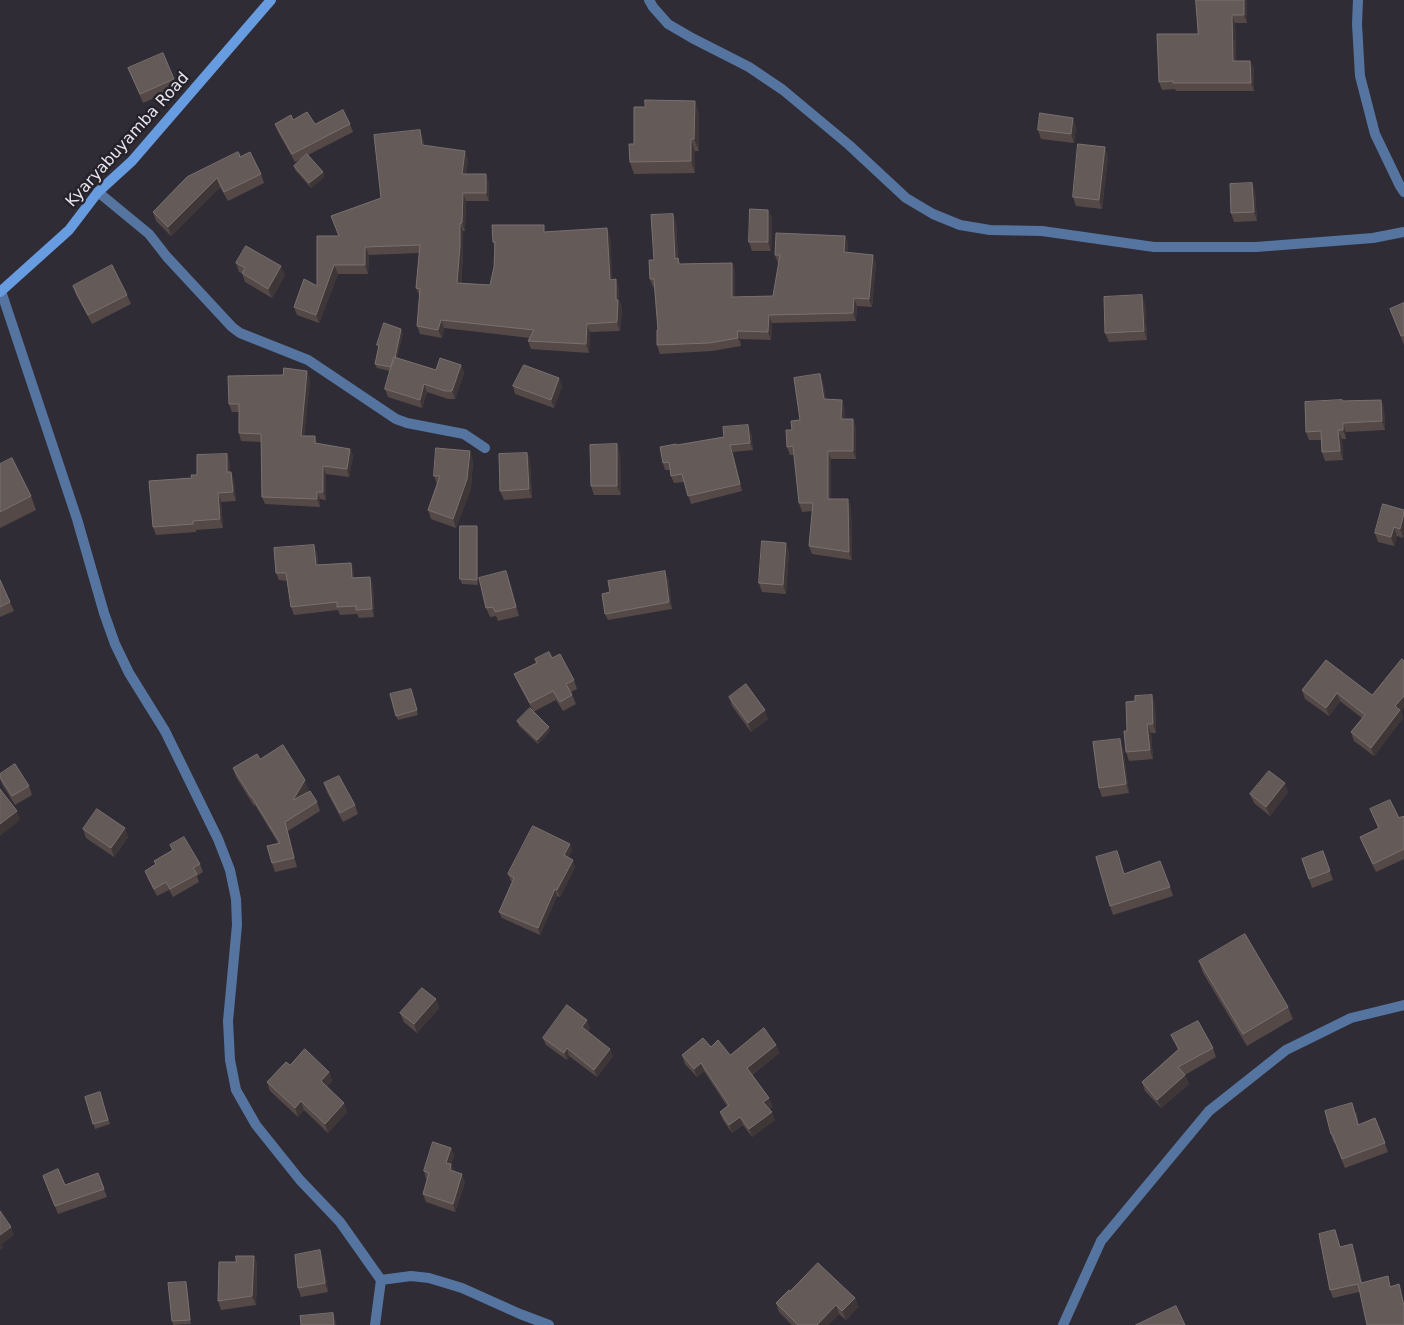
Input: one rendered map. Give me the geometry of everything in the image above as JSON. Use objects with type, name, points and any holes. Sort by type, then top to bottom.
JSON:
[{"type":"street","name":"Kyaryabuyamba Road","points":[[0,291],[69,230],[98,192],[132,160],[271,0]]},
{"type":"street","points":[[649,0],[668,24],[749,67],[783,90],[849,144],[906,198],[933,214],[960,226],[990,230],[1042,231],[1154,246],[1256,247],[1373,238],[1404,232]]},
{"type":"street","points":[[1358,0],[1357,24],[1360,76],[1375,134],[1404,192]]},
{"type":"street","points":[[98,192],[149,234],[167,257],[232,327],[240,333],[308,360],[396,419],[407,423],[464,434],[485,448]]},
{"type":"street","points":[[0,291],[76,519],[115,644],[129,673],[166,731],[218,839],[230,870],[236,899],[237,925],[228,1021],[230,1060],[236,1090],[256,1125],[300,1180],[340,1222],[381,1280],[374,1325]]},
{"type":"street","points":[[1063,1325],[1101,1241],[1209,1111],[1286,1050],[1350,1018],[1404,1005]]},
{"type":"street","points":[[381,1280],[411,1276],[429,1278],[462,1288],[549,1325]]},
{"type":"building","points":[[1196,0],[1244,0],[1244,15],[1232,15],[1233,61],[1250,61],[1251,83],[1159,82],[1157,34],[1198,34]]},
{"type":"building","points":[[163,53],[174,79],[140,94],[128,68]]},
{"type":"building","points":[[645,100],[695,101],[694,139],[691,139],[691,161],[630,162],[629,144],[634,144],[634,107],[645,107]]},
{"type":"building","points":[[343,110],[350,124],[292,154],[275,124],[291,115],[293,120],[307,112],[315,124]]},
{"type":"building","points":[[1040,113],[1073,118],[1071,134],[1038,130]]},
{"type":"building","points":[[420,130],[422,145],[465,151],[462,174],[486,174],[486,193],[463,193],[457,283],[490,285],[494,267],[495,242],[493,242],[492,225],[544,225],[544,232],[607,228],[610,280],[616,279],[616,300],[618,300],[617,322],[587,324],[586,344],[528,341],[534,330],[441,320],[438,330],[417,326],[420,289],[416,288],[420,245],[365,247],[365,265],[334,265],[316,315],[294,307],[304,279],[317,286],[317,236],[339,236],[331,216],[381,198],[374,135]]},
{"type":"building","points":[[1078,144],[1105,147],[1099,200],[1073,197]]},
{"type":"building","points":[[238,152],[240,157],[250,152],[261,174],[224,192],[217,178],[168,227],[153,212],[187,177]]},
{"type":"building","points":[[307,154],[323,172],[309,183],[294,166]]},
{"type":"building","points":[[1252,183],[1254,212],[1231,213],[1230,184]]},
{"type":"building","points":[[750,209],[768,210],[768,242],[749,242]]},
{"type":"building","points":[[673,214],[675,259],[678,258],[679,264],[732,263],[732,297],[773,296],[780,255],[775,255],[776,233],[845,236],[844,252],[873,255],[869,299],[854,298],[853,313],[769,315],[768,332],[737,331],[738,338],[709,343],[657,345],[658,330],[654,279],[650,279],[649,260],[654,260],[651,215]]},
{"type":"building","points":[[246,246],[281,266],[268,289],[242,273],[245,268],[236,263]]},
{"type":"building","points":[[112,265],[127,295],[88,315],[73,286]]},
{"type":"building","points":[[1142,295],[1144,331],[1105,333],[1104,297]]},
{"type":"building","points":[[1404,303],[1404,335],[1401,336],[1390,309]]},
{"type":"building","points":[[384,323],[401,329],[395,358],[391,367],[375,364],[379,345],[377,345]]},
{"type":"building","points":[[394,357],[436,370],[440,358],[461,365],[452,391],[445,391],[424,384],[420,400],[385,389]]},
{"type":"building","points":[[524,365],[559,378],[551,400],[513,386]]},
{"type":"building","points":[[284,368],[307,371],[301,436],[315,436],[315,443],[350,449],[347,469],[323,466],[323,492],[317,492],[317,499],[262,497],[261,434],[239,433],[239,404],[229,404],[228,376],[283,375]]},
{"type":"building","points":[[820,374],[824,399],[842,400],[841,419],[853,419],[853,451],[828,451],[828,499],[848,499],[849,552],[809,546],[813,503],[799,503],[793,446],[787,447],[786,430],[792,430],[791,421],[800,420],[794,378]]},
{"type":"building","points":[[1381,400],[1382,421],[1343,423],[1343,430],[1338,430],[1340,451],[1322,452],[1321,431],[1306,432],[1305,402]]},
{"type":"building","points":[[748,425],[750,443],[730,445],[740,484],[688,496],[682,474],[671,476],[669,462],[663,463],[660,447],[724,437],[723,427]]},
{"type":"building","points":[[617,444],[617,486],[591,486],[590,445]]},
{"type":"building","points":[[436,448],[470,451],[467,479],[453,519],[428,510],[440,476],[434,476]]},
{"type":"building","points":[[527,453],[529,489],[500,491],[499,454]]},
{"type":"building","points":[[227,454],[227,472],[231,472],[233,492],[218,493],[220,519],[193,521],[193,524],[153,527],[149,481],[192,478],[191,475],[197,475],[197,455]]},
{"type":"building","points":[[12,458],[31,496],[0,512],[0,464]]},
{"type":"building","points":[[1383,504],[1404,510],[1400,529],[1394,527],[1391,537],[1375,533]]},
{"type":"building","points":[[460,526],[477,526],[477,580],[460,579]]},
{"type":"building","points":[[762,541],[786,543],[783,585],[759,583]]},
{"type":"building","points":[[314,545],[316,565],[351,563],[352,578],[370,577],[372,609],[356,610],[356,606],[337,607],[337,602],[291,607],[286,573],[276,573],[274,548]]},
{"type":"building","points":[[506,571],[516,607],[495,612],[493,607],[486,608],[479,578]]},
{"type":"building","points":[[665,571],[669,602],[605,614],[602,594],[610,592],[608,581]]},
{"type":"building","points":[[0,580],[10,602],[0,607]]},
{"type":"building","points":[[549,652],[552,658],[560,654],[574,680],[566,684],[572,695],[560,702],[553,691],[530,703],[514,674],[537,663],[535,659]]},
{"type":"building","points":[[1402,659],[1404,661],[1404,696],[1395,706],[1400,710],[1371,748],[1351,732],[1365,715],[1337,693],[1326,708],[1302,690],[1326,660],[1372,695]]},
{"type":"building","points":[[746,684],[765,710],[748,723],[729,697]]},
{"type":"building","points":[[411,689],[417,710],[396,716],[390,694]]},
{"type":"building","points":[[1152,695],[1153,724],[1147,724],[1150,750],[1126,752],[1124,731],[1127,731],[1126,702],[1135,701],[1135,696]]},
{"type":"building","points":[[530,708],[549,727],[537,740],[517,721]]},
{"type":"building","points":[[1120,739],[1126,784],[1099,788],[1093,742]]},
{"type":"building","points":[[283,745],[305,780],[293,800],[310,791],[317,802],[285,822],[294,858],[272,863],[267,846],[280,843],[233,768],[257,754],[260,759]]},
{"type":"building","points":[[15,764],[29,786],[12,796],[0,774]]},
{"type":"building","points":[[1269,771],[1285,783],[1266,807],[1250,794]]},
{"type":"building","points":[[339,776],[355,805],[340,813],[324,783]]},
{"type":"building","points":[[0,789],[17,811],[0,824]]},
{"type":"building","points":[[1390,800],[1399,818],[1404,817],[1404,849],[1373,864],[1360,837],[1379,828],[1370,809]]},
{"type":"building","points":[[97,809],[125,828],[111,848],[83,829]]},
{"type":"building","points":[[533,826],[570,844],[564,855],[573,860],[557,890],[555,889],[538,928],[499,912],[514,878],[508,874]]},
{"type":"building","points":[[184,837],[200,864],[193,868],[197,874],[170,889],[166,882],[154,889],[145,871],[156,864],[154,861],[173,850],[170,845]]},
{"type":"building","points":[[1117,851],[1124,874],[1160,861],[1170,887],[1110,906],[1096,857]]},
{"type":"building","points":[[1323,851],[1330,871],[1309,879],[1302,859]]},
{"type":"building","points":[[1245,934],[1288,1007],[1243,1034],[1199,961]]},
{"type":"building","points":[[422,988],[436,999],[414,1024],[400,1013]]},
{"type":"building","points":[[567,1005],[587,1020],[582,1027],[610,1049],[594,1070],[567,1048],[564,1053],[543,1038]]},
{"type":"building","points":[[1198,1021],[1213,1048],[1178,1067],[1185,1075],[1157,1100],[1142,1082],[1179,1049],[1171,1035]]},
{"type":"building","points":[[764,1028],[776,1045],[747,1068],[769,1098],[763,1102],[772,1112],[749,1129],[740,1117],[729,1125],[720,1112],[729,1105],[701,1063],[694,1069],[682,1055],[703,1038],[711,1047],[718,1040],[730,1055]]},
{"type":"building","points":[[305,1049],[329,1072],[321,1081],[344,1103],[325,1124],[301,1101],[295,1108],[267,1082],[286,1062],[290,1065]]},
{"type":"building","points":[[100,1092],[108,1120],[93,1124],[85,1097]]},
{"type":"building","points":[[1352,1103],[1358,1125],[1375,1118],[1385,1143],[1342,1159],[1331,1134],[1325,1111]]},
{"type":"building","points":[[433,1142],[451,1148],[446,1163],[451,1164],[450,1170],[462,1174],[453,1204],[423,1194],[429,1173],[424,1171]]},
{"type":"building","points":[[58,1169],[65,1185],[98,1173],[104,1189],[55,1206],[43,1176]]},
{"type":"building","points":[[0,1211],[11,1227],[0,1235]]},
{"type":"building","points":[[1335,1230],[1340,1247],[1352,1244],[1361,1283],[1388,1276],[1390,1287],[1399,1284],[1404,1306],[1404,1325],[1367,1325],[1358,1284],[1330,1290],[1319,1234]]},
{"type":"building","points":[[320,1250],[325,1283],[298,1288],[295,1255]]},
{"type":"building","points":[[236,1256],[254,1256],[252,1296],[218,1301],[219,1262],[236,1262]]},
{"type":"building","points":[[818,1263],[855,1298],[842,1311],[836,1305],[817,1325],[798,1325],[776,1303]]},
{"type":"building","points":[[186,1282],[190,1320],[172,1321],[168,1283]]},
{"type":"building","points":[[1176,1306],[1185,1325],[1136,1325]]},
{"type":"building","points":[[333,1313],[334,1325],[301,1325],[300,1316]]}]
